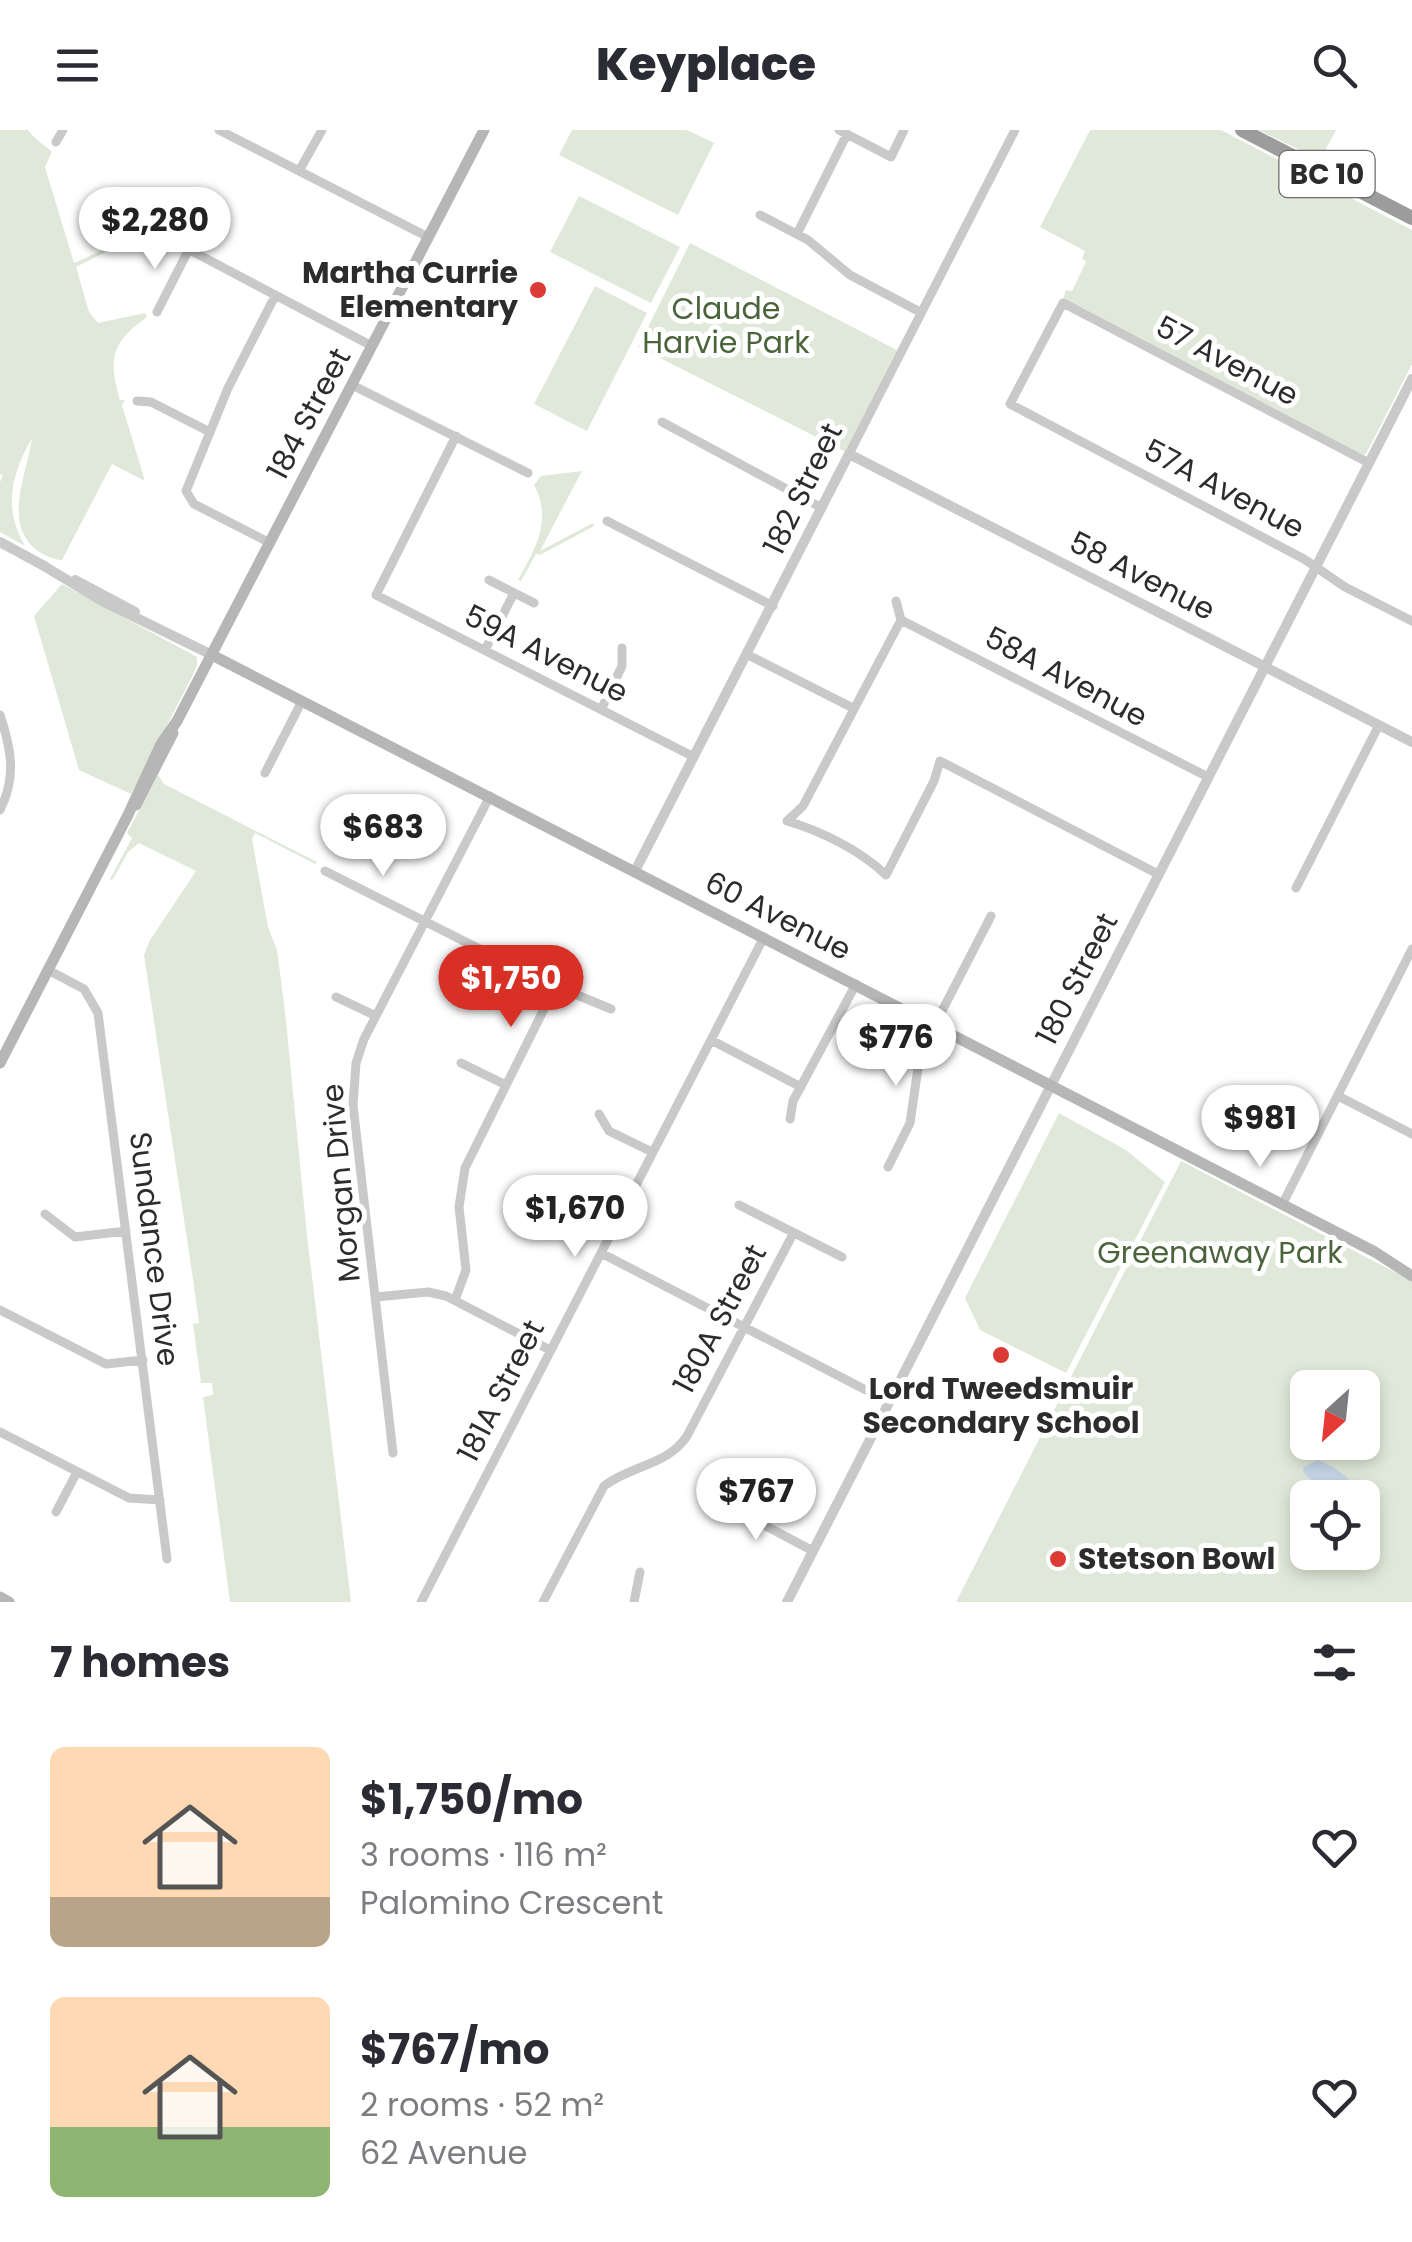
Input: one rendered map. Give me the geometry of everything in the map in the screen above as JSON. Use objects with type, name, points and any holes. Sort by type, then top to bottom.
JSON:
[{"type":"highway","name":"BC 10","points":[[1242,130],[1412,218]]},
{"type":"main road","name":"184 Street","points":[[0,1062],[127,817],[152,760],[212,655],[484,130]]},
{"type":"main road","name":"60 Avenue","points":[[212,655],[1282,1205],[1375,1252],[1412,1266]]},
{"type":"main road","name":"60 Avenue","points":[[1375,1252],[1412,1276]]},
{"type":"main road","points":[[0,1597],[10,1602]]},
{"type":"street","points":[[56,142],[63,130]]},
{"type":"street","points":[[219,130],[428,238]]},
{"type":"street","points":[[299,171],[322,130]]},
{"type":"street","points":[[798,234],[843,132],[891,157],[904,130]]},
{"type":"street","name":"182 Street","points":[[635,870],[1014,130]]},
{"type":"street","points":[[760,215],[798,234],[850,275],[920,312]]},
{"type":"street","points":[[150,229],[372,346]]},
{"type":"street","points":[[157,312],[188,250]]},
{"type":"street","points":[[270,543],[194,504],[186,495],[186,487],[208,431],[276,296]]},
{"type":"street","name":"57 Avenue","points":[[1010,404],[1062,303],[1369,462]]},
{"type":"street","name":"180 Street","points":[[787,1602],[1412,379]]},
{"type":"street","points":[[352,385],[528,473]]},
{"type":"street","points":[[137,401],[151,402],[208,431]]},
{"type":"street","name":"57A Avenue","points":[[1010,404],[1411,619]]},
{"type":"street","points":[[662,422],[822,508]]},
{"type":"street","name":"59A Avenue","points":[[456,436],[376,595],[694,757]]},
{"type":"street","name":"58 Avenue","points":[[849,454],[1412,742]]},
{"type":"street","points":[[607,521],[772,606]]},
{"type":"street","name":"60 Avenue","points":[[0,542],[120,602],[212,655]]},
{"type":"street","points":[[488,580],[534,603]]},
{"type":"street","points":[[485,650],[514,593]]},
{"type":"street","points":[[896,601],[900,620],[803,806],[787,821],[872,861],[886,874],[934,781],[940,761],[1158,874]]},
{"type":"street","name":"58A Avenue","points":[[900,620],[1208,777]]},
{"type":"street","points":[[602,710],[622,666],[622,648]]},
{"type":"street","points":[[748,655],[853,708]]},
{"type":"street","points":[[265,773],[302,701]]},
{"type":"street","points":[[0,715],[10,746],[12,776],[0,810]]},
{"type":"street","points":[[1296,888],[1379,725]]},
{"type":"street","name":"Morgan Drive","points":[[393,1453],[353,1105],[356,1063],[374,1015],[490,796]]},
{"type":"street","points":[[325,871],[537,978],[552,992],[570,992],[611,1009]]},
{"type":"street","points":[[888,1167],[910,1124],[918,1068],[991,916]]},
{"type":"street","name":"181A Street","points":[[421,1602],[764,937]]},
{"type":"street","points":[[1282,1205],[1412,949]]},
{"type":"street","name":"Sundance Drive","points":[[48,970],[84,989],[98,1012],[167,1560]]},
{"type":"street","points":[[790,1119],[801,1086],[856,984]]},
{"type":"street","points":[[455,1300],[466,1270],[459,1207],[471,1153],[552,992]]},
{"type":"street","points":[[336,997],[374,1015]]},
{"type":"street","points":[[711,1040],[801,1086]]},
{"type":"street","points":[[461,1063],[506,1084]]},
{"type":"street","points":[[1338,1096],[1412,1134]]},
{"type":"street","points":[[600,1114],[609,1131],[652,1152]]},
{"type":"street","points":[[740,1205],[842,1257]]},
{"type":"street","points":[[44,1214],[75,1237],[126,1232]]},
{"type":"street","name":"180A Street","points":[[543,1602],[604,1486],[680,1448],[793,1234]]},
{"type":"street","points":[[600,1253],[889,1402]]},
{"type":"street","points":[[376,1297],[428,1292],[455,1300],[550,1350]]},
{"type":"street","points":[[0,1310],[106,1364],[143,1360]]},
{"type":"street","points":[[0,1432],[134,1500],[160,1500]]},
{"type":"street","points":[[56,1512],[78,1472]]},
{"type":"street","points":[[717,1500],[813,1551]]},
{"type":"street","points":[[634,1602],[640,1572]]},
{"type":"green space","points":[[0,130],[28,130],[52,152],[45,167],[74,263],[114,245],[133,225],[116,247],[76,267],[89,312],[98,323],[145,313],[147,317],[119,344],[114,363],[120,400],[125,400],[122,405],[145,481],[112,464],[62,560],[41,553],[22,529],[19,500],[32,438],[12,492],[14,518],[25,546],[0,532]]},
{"type":"green space","points":[[572,130],[687,130],[714,143],[678,215],[559,155]]},
{"type":"green space","points":[[1090,130],[1221,130],[1412,230],[1412,364],[1366,454],[1063,299],[1066,290],[1072,291],[1086,262],[1082,258],[1085,251],[1040,227]]},
{"type":"green space","points":[[1259,130],[1336,130],[1320,160]]},
{"type":"green space","points":[[579,196],[680,247],[651,303],[550,252]]},
{"type":"green space","name":"Claude Harvie Park","points":[[690,243],[897,350],[846,452],[638,347]]},
{"type":"green space","points":[[595,286],[647,313],[587,431],[534,404]]},
{"type":"green space","points":[[582,471],[540,551],[593,523],[594,526],[536,554],[521,581],[518,580],[540,534],[542,510],[534,485],[541,476]]},
{"type":"green space","points":[[62,584],[197,657],[191,679],[131,794],[79,770],[34,616]]},
{"type":"green space","points":[[158,775],[164,784],[317,862],[255,833],[252,839],[268,927],[277,950],[285,1011],[351,1602],[230,1602],[203,1397],[213,1395],[212,1383],[201,1383],[193,1324],[199,1323],[144,955],[196,871],[139,843],[128,852],[109,881],[132,838],[127,833]]},
{"type":"green space","points":[[1059,1113],[1126,1150],[1165,1182],[1066,1373],[980,1330],[965,1298]]},
{"type":"green space","name":"Greenaway Park","points":[[1181,1161],[1412,1281],[1412,1602],[956,1602]]},
{"type":"water","points":[[1317,1460],[1348,1480],[1311,1480],[1303,1472],[1304,1467]]},
{"type":"place","name":"Martha Currie Elementary","points":[[538,290]]},
{"type":"place","name":"Lord Tweedsmuir Secondary School","points":[[1001,1355]]},
{"type":"place","name":"Stetson Bowl","points":[[1058,1559]]}]
